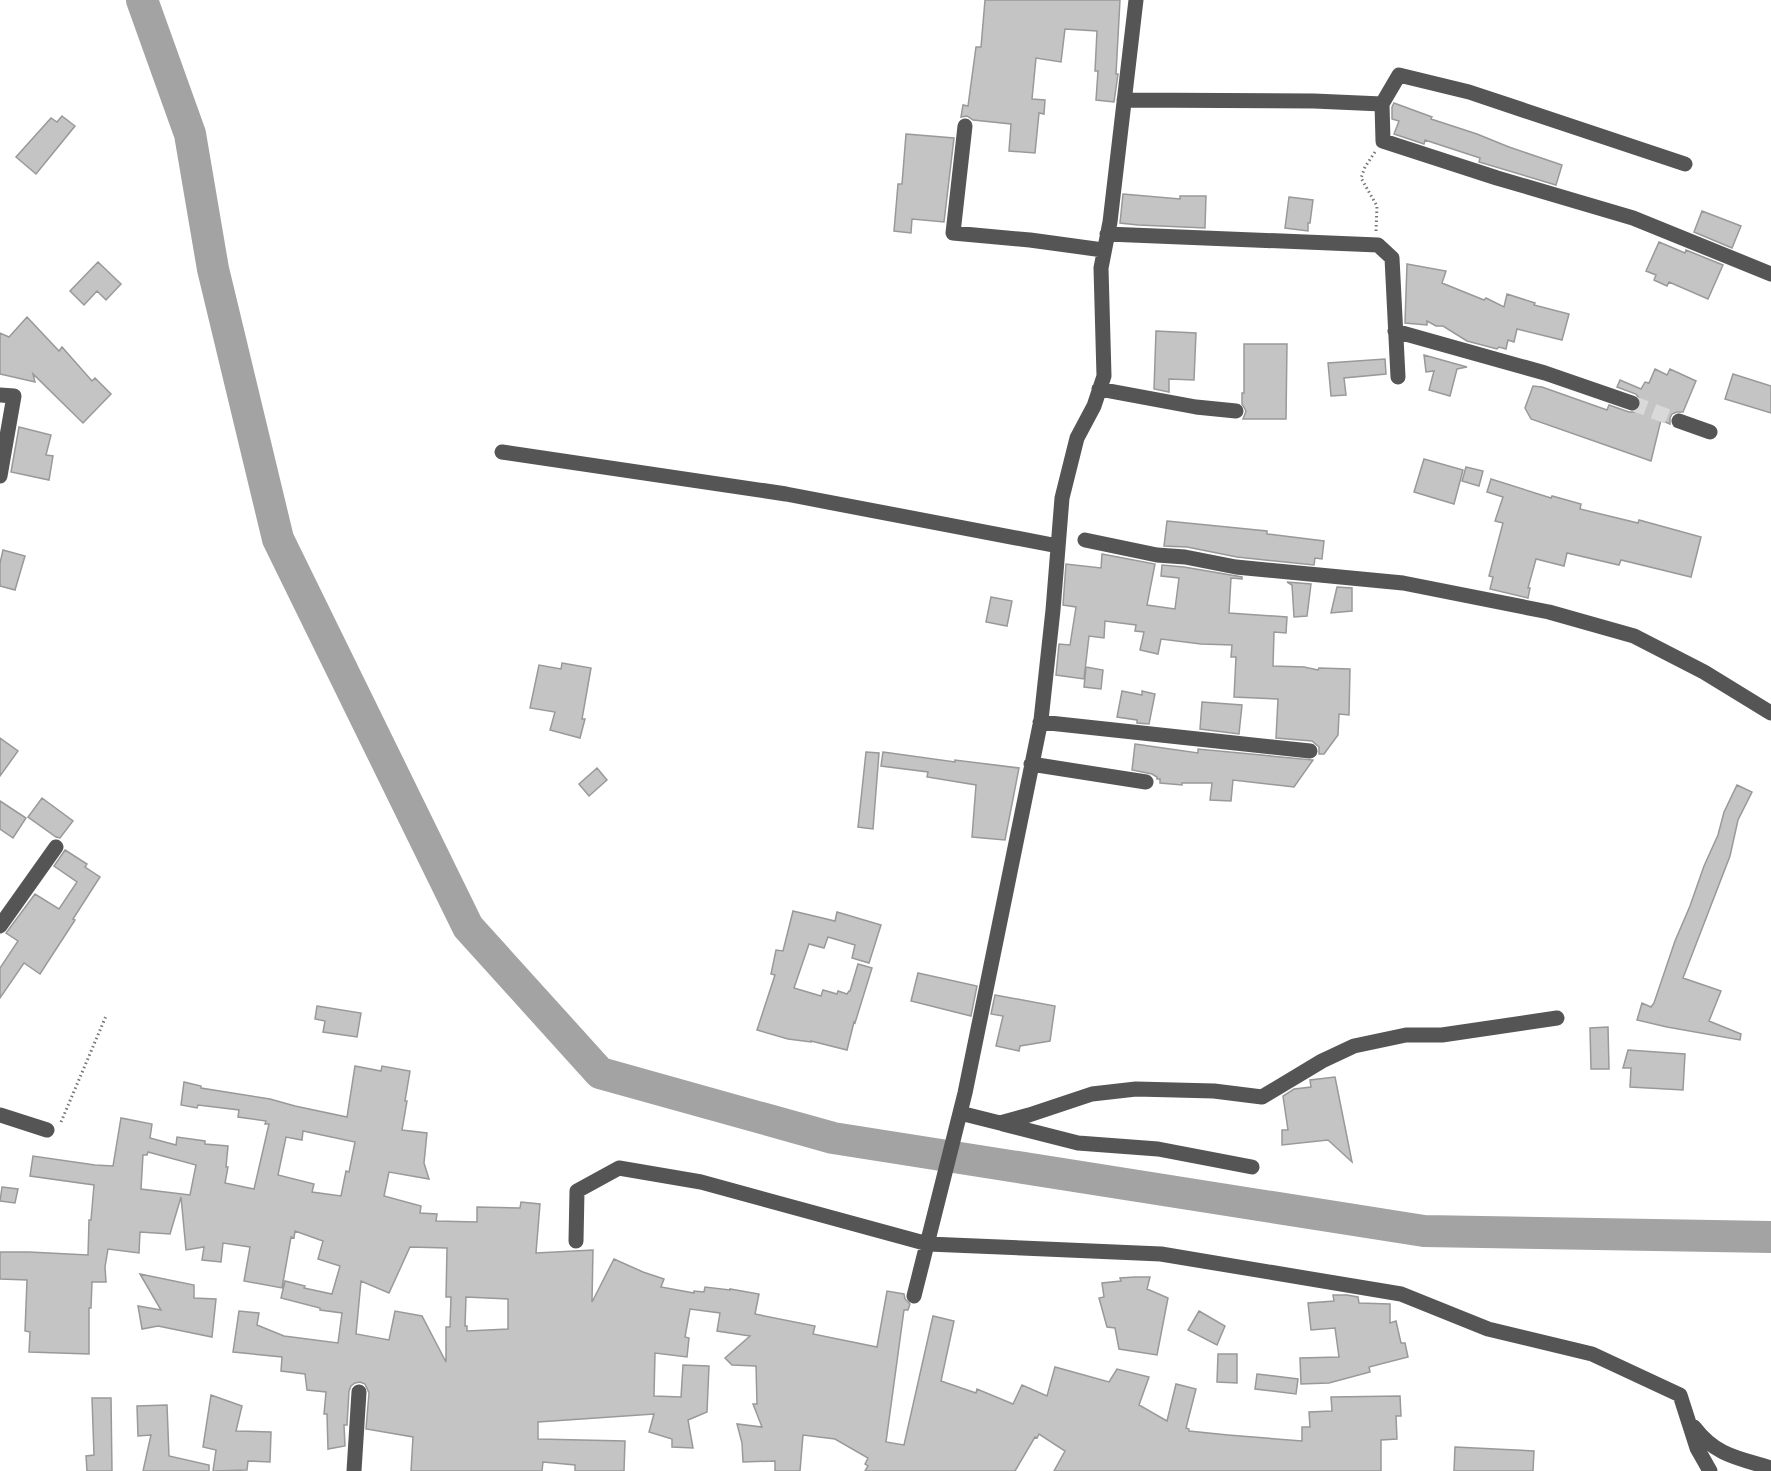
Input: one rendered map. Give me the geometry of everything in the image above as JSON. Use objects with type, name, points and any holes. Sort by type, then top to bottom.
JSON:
[{"type":"street","points":[[915,1296],[965,1093],[1040,722],[1062,498],[1077,438],[1094,406],[1104,376],[1101,268],[1110,222],[1136,0]]},
{"type":"street","points":[[1685,164],[1469,92],[1399,75],[1382,104],[1383,141],[1497,178],[1633,218],[1771,274]]},
{"type":"street","points":[[1124,100],[1314,101],[1382,104]]},
{"type":"street","points":[[966,126],[953,232],[1030,240],[1378,245],[1392,258],[1398,378]]},
{"type":"street","points":[[1395,331],[1545,373],[1632,403]]},
{"type":"street","points":[[1100,389],[1196,407],[1236,411]]},
{"type":"street","points":[[0,395],[14,396],[0,476]]},
{"type":"street","points":[[1679,421],[1710,432]]},
{"type":"street","points":[[502,452],[786,494],[1058,546]]},
{"type":"street","points":[[1085,540],[1156,555],[1185,557],[1236,567],[1402,583],[1549,612],[1634,636],[1704,672],[1771,713]]},
{"type":"street","points":[[1040,722],[1310,751]]},
{"type":"street","points":[[1032,764],[1146,782]]},
{"type":"street","points":[[0,926],[56,847]]},
{"type":"street","points":[[1000,1123],[1092,1094],[1136,1089],[1214,1091],[1262,1097],[1322,1061],[1354,1046],[1406,1035],[1442,1035],[1557,1018]]},
{"type":"street","points":[[960,1113],[1078,1143],[1158,1149],[1252,1167]]},
{"type":"street","points":[[0,1115],[47,1130]]},
{"type":"street","points":[[576,1241],[578,1191],[619,1168],[701,1182],[928,1244],[1161,1254],[1401,1294],[1488,1329],[1592,1354],[1680,1395],[1696,1448],[1710,1471]]},
{"type":"street","points":[[338,1471],[354,1469],[359,1392]]},
{"type":"street","points":[[1687,1417],[1704,1440],[1722,1453],[1771,1468]]},
{"type":"path","points":[[1378,245],[1377,206],[1361,178],[1365,167],[1383,141]]},
{"type":"path","points":[[47,1130],[58,1131],[106,1016]]},
{"type":"building","points":[[985,0],[1120,0],[1116,74],[1118,74],[1114,102],[1096,100],[1097,31],[1065,29],[1061,62],[1036,58],[1032,99],[1045,100],[1044,114],[1039,113],[1035,153],[1009,151],[1011,124],[973,120],[967,116],[961,117],[963,105],[968,106],[976,47],[981,47]]},
{"type":"building","points":[[1394,103],[1432,117],[1431,119],[1562,165],[1556,185],[1479,162],[1480,158],[1425,140],[1424,144],[1394,134],[1399,121],[1392,119]]},
{"type":"building","points":[[62,116],[75,126],[36,174],[16,157],[51,118],[57,122]]},
{"type":"building","points":[[906,134],[954,138],[944,222],[912,219],[911,233],[894,231],[898,184],[902,184]]},
{"type":"building","points":[[1123,194],[1180,199],[1180,196],[1206,196],[1205,228],[1120,223]]},
{"type":"building","points":[[1289,197],[1313,200],[1308,231],[1285,228]]},
{"type":"building","points":[[1702,211],[1741,226],[1732,248],[1694,232]]},
{"type":"building","points":[[1659,242],[1723,265],[1708,299],[1669,282],[1667,286],[1654,280],[1656,275],[1646,271]]},
{"type":"building","points":[[98,262],[121,284],[106,300],[97,291],[84,305],[70,291]]},
{"type":"building","points":[[1407,264],[1446,271],[1442,283],[1484,300],[1486,298],[1504,307],[1507,294],[1535,303],[1534,305],[1569,314],[1562,340],[1517,329],[1514,342],[1508,340],[1506,349],[1499,347],[1497,349],[1467,341],[1443,326],[1436,326],[1427,321],[1427,325],[1405,323]]},
{"type":"building","points":[[27,317],[59,351],[62,347],[92,381],[95,378],[111,394],[83,423],[33,374],[35,382],[0,374],[0,333],[9,337]]},
{"type":"building","points":[[1156,331],[1196,333],[1194,380],[1169,379],[1169,392],[1154,389]]},
{"type":"building","points":[[1244,344],[1287,344],[1286,419],[1243,419],[1246,411],[1242,404]]},
{"type":"building","points":[[1424,355],[1467,367],[1457,369],[1450,396],[1429,390],[1434,371],[1426,372]]},
{"type":"building","points":[[1385,359],[1386,374],[1344,378],[1346,395],[1331,396],[1328,363]]},
{"type":"building","points":[[1655,369],[1667,375],[1670,369],[1696,381],[1683,412],[1672,414],[1670,424],[1661,420],[1651,461],[1531,419],[1525,408],[1533,386],[1542,387],[1607,410],[1609,405],[1634,412],[1641,407],[1641,401],[1636,394],[1617,387],[1620,380],[1641,389],[1645,382],[1649,383]]},
{"type":"building","points":[[1733,374],[1771,386],[1771,413],[1725,399]]},
{"type":"building","points":[[19,427],[51,435],[46,455],[53,456],[49,480],[11,472]]},
{"type":"building","points":[[1424,459],[1463,470],[1454,504],[1414,492]]},
{"type":"building","points":[[1466,467],[1483,471],[1479,486],[1462,481]]},
{"type":"building","points":[[1491,479],[1551,498],[1552,496],[1581,504],[1580,509],[1638,523],[1639,520],[1701,537],[1691,577],[1621,560],[1619,565],[1567,553],[1564,566],[1536,559],[1528,588],[1530,588],[1528,598],[1490,589],[1493,577],[1489,576],[1503,523],[1495,521],[1503,497],[1487,492]]},
{"type":"building","points":[[1167,521],[1267,531],[1267,534],[1324,541],[1322,559],[1315,558],[1314,565],[1237,557],[1187,547],[1164,546]]},
{"type":"building","points":[[3,550],[25,556],[15,590],[0,586],[0,563]]},
{"type":"building","points":[[1102,554],[1155,564],[1147,605],[1175,609],[1179,578],[1161,576],[1162,565],[1242,577],[1242,579],[1231,578],[1229,613],[1287,617],[1286,633],[1274,632],[1273,666],[1318,670],[1319,668],[1350,669],[1349,715],[1339,714],[1338,735],[1324,754],[1319,754],[1319,747],[1312,741],[1276,738],[1278,699],[1234,697],[1236,657],[1231,657],[1232,645],[1161,639],[1158,654],[1140,650],[1144,632],[1135,631],[1136,625],[1105,621],[1104,638],[1089,636],[1084,679],[1056,675],[1059,644],[1070,645],[1076,607],[1063,605],[1066,564],[1101,568]]},
{"type":"building","points":[[1287,582],[1311,584],[1307,616],[1294,617],[1292,585]]},
{"type":"building","points":[[1337,587],[1352,588],[1352,611],[1331,613]]},
{"type":"building","points":[[991,597],[1012,601],[1007,626],[986,622]]},
{"type":"building","points":[[562,663],[591,668],[582,719],[585,719],[580,738],[550,730],[555,712],[530,708],[539,665],[561,669]]},
{"type":"building","points":[[1086,667],[1103,670],[1101,689],[1084,687]]},
{"type":"building","points":[[1122,691],[1142,695],[1142,691],[1155,694],[1149,724],[1117,717]]},
{"type":"building","points":[[1202,702],[1242,705],[1239,734],[1200,729]]},
{"type":"building","points":[[0,738],[18,751],[0,776]]},
{"type":"building","points":[[1135,744],[1198,753],[1198,749],[1313,760],[1294,787],[1233,780],[1231,801],[1210,800],[1212,783],[1182,783],[1182,785],[1160,783],[1160,779],[1152,774],[1132,770]]},
{"type":"building","points":[[866,752],[879,753],[873,829],[858,827]]},
{"type":"building","points":[[883,752],[1019,768],[1005,840],[972,837],[976,785],[927,777],[928,772],[881,766]]},
{"type":"building","points":[[597,768],[607,780],[589,796],[579,784]]},
{"type":"building","points":[[1737,785],[1752,792],[1738,820],[1730,856],[1683,978],[1721,991],[1709,1021],[1741,1034],[1740,1040],[1637,1020],[1642,1003],[1651,1007],[1654,1003],[1675,941],[1718,835],[1724,812]]},
{"type":"building","points":[[42,798],[73,821],[60,838],[28,817]]},
{"type":"building","points":[[0,801],[26,818],[13,838],[0,829]]},
{"type":"building","points":[[65,850],[87,864],[85,867],[100,877],[40,974],[24,963],[0,998],[0,968],[18,941],[6,933],[35,894],[59,909],[77,882],[54,866]]},
{"type":"building","points":[[793,911],[835,921],[837,912],[881,925],[869,963],[852,958],[855,945],[828,937],[824,948],[809,944],[794,988],[821,996],[823,990],[847,994],[858,964],[872,968],[847,1050],[811,1041],[788,1039],[757,1030],[775,975],[771,974],[776,950],[783,951]]},
{"type":"building","points":[[918,973],[977,986],[971,1016],[911,1001]]},
{"type":"building","points":[[995,995],[1055,1006],[1050,1041],[1020,1046],[1019,1051],[996,1046],[1003,1016],[991,1014]]},
{"type":"building","points":[[317,1006],[361,1013],[357,1037],[323,1032],[325,1021],[315,1019]]},
{"type":"building","points":[[1608,1027],[1609,1069],[1591,1069],[1590,1028]]},
{"type":"building","points":[[1628,1050],[1685,1054],[1683,1090],[1630,1087],[1631,1068],[1623,1068]]},
{"type":"building","points":[[355,1066],[381,1071],[382,1066],[410,1071],[402,1130],[427,1133],[424,1163],[429,1179],[389,1172],[384,1196],[421,1206],[420,1213],[437,1214],[436,1221],[477,1222],[477,1207],[520,1208],[521,1202],[540,1204],[536,1253],[593,1250],[592,1302],[614,1259],[664,1279],[661,1287],[694,1293],[694,1291],[704,1292],[705,1287],[759,1294],[755,1314],[815,1326],[813,1334],[877,1347],[887,1291],[904,1294],[910,1304],[908,1310],[904,1310],[886,1442],[904,1445],[933,1316],[954,1321],[941,1381],[976,1393],[977,1389],[1013,1404],[1022,1385],[1047,1396],[1055,1367],[1109,1382],[1117,1369],[1149,1377],[1139,1405],[1167,1421],[1176,1384],[1196,1389],[1186,1428],[1189,1431],[1302,1441],[1302,1427],[1310,1427],[1309,1412],[1332,1411],[1331,1397],[1400,1396],[1401,1416],[1396,1416],[1397,1439],[1381,1440],[1381,1471],[1054,1471],[1065,1451],[1039,1434],[1015,1471],[865,1471],[868,1458],[835,1439],[803,1435],[800,1471],[775,1471],[775,1461],[743,1462],[742,1443],[737,1424],[762,1427],[753,1404],[757,1404],[756,1366],[732,1365],[725,1358],[750,1336],[717,1331],[720,1313],[690,1309],[685,1337],[689,1338],[687,1357],[655,1353],[654,1396],[681,1397],[683,1365],[709,1366],[707,1412],[688,1420],[693,1448],[672,1447],[672,1439],[649,1432],[654,1414],[538,1422],[538,1439],[625,1441],[624,1471],[575,1471],[575,1465],[543,1462],[542,1471],[411,1471],[413,1437],[366,1429],[369,1393],[365,1384],[355,1383],[349,1391],[347,1425],[344,1425],[345,1446],[328,1449],[327,1414],[324,1414],[326,1392],[307,1390],[305,1374],[281,1371],[282,1357],[233,1352],[239,1311],[259,1313],[257,1325],[284,1336],[338,1343],[342,1313],[320,1310],[320,1308],[281,1298],[285,1281],[332,1294],[340,1266],[318,1259],[323,1241],[295,1231],[294,1238],[291,1237],[282,1288],[244,1281],[250,1247],[223,1243],[221,1262],[202,1260],[204,1247],[186,1250],[181,1197],[170,1234],[140,1232],[139,1253],[108,1249],[105,1267],[106,1282],[92,1282],[91,1308],[89,1308],[89,1354],[29,1352],[30,1332],[25,1331],[27,1280],[0,1279],[0,1252],[88,1255],[89,1220],[91,1220],[94,1185],[30,1176],[33,1156],[113,1166],[121,1118],[152,1124],[150,1138],[176,1145],[177,1137],[205,1141],[205,1144],[228,1146],[225,1183],[254,1189],[269,1124],[265,1124],[266,1121],[238,1117],[239,1110],[181,1105],[184,1082],[201,1086],[201,1088],[270,1099],[347,1117]],"holes":[[[303,1131],[355,1142],[341,1196],[312,1192],[314,1184],[278,1175],[286,1137],[302,1140]],[[148,1152],[196,1165],[190,1195],[141,1189],[143,1155],[147,1155]],[[410,1247],[447,1248],[446,1297],[451,1297],[450,1327],[446,1327],[446,1362],[422,1316],[395,1311],[389,1340],[356,1334],[361,1281],[389,1293]],[[466,1297],[508,1299],[508,1329],[467,1331],[467,1326],[465,1326]]]},
{"type":"building","points":[[1335,1077],[1352,1162],[1328,1140],[1282,1145],[1282,1130],[1288,1130],[1283,1096],[1294,1089],[1311,1087],[1310,1080]]},
{"type":"building","points":[[2,1187],[18,1189],[15,1203],[0,1201]]},
{"type":"building","points":[[140,1274],[194,1285],[194,1298],[216,1299],[212,1337],[158,1326],[142,1329],[138,1306],[161,1310]]},
{"type":"building","points":[[1135,1277],[1150,1277],[1147,1289],[1168,1298],[1157,1355],[1119,1349],[1115,1328],[1107,1327],[1099,1298],[1104,1297],[1102,1283]]},
{"type":"building","points":[[1333,1295],[1358,1297],[1359,1303],[1390,1304],[1390,1323],[1396,1321],[1401,1343],[1405,1343],[1408,1357],[1369,1367],[1370,1372],[1329,1383],[1301,1384],[1300,1358],[1339,1357],[1335,1328],[1311,1330],[1308,1303],[1334,1301]]},
{"type":"building","points":[[1199,1311],[1225,1326],[1217,1345],[1188,1330]]},
{"type":"building","points":[[1218,1354],[1237,1354],[1237,1383],[1217,1382]]},
{"type":"building","points":[[1257,1374],[1298,1379],[1296,1394],[1255,1389]]},
{"type":"building","points":[[211,1395],[242,1406],[236,1431],[271,1432],[270,1462],[248,1461],[247,1470],[213,1471],[216,1450],[203,1447]]},
{"type":"building","points":[[92,1398],[111,1398],[112,1471],[87,1471],[86,1456],[94,1455]]},
{"type":"building","points":[[167,1405],[169,1456],[209,1465],[209,1471],[143,1471],[151,1435],[138,1436],[137,1406]]},
{"type":"building","points":[[1455,1447],[1534,1451],[1533,1471],[1454,1471]]},
{"type":"waterway","points":[[142,0],[190,134],[213,269],[278,539],[468,927],[600,1073],[833,1138],[1424,1231],[1771,1237]]},
{"type":"tunnel","points":[[1632,403],[1679,421]]}]
